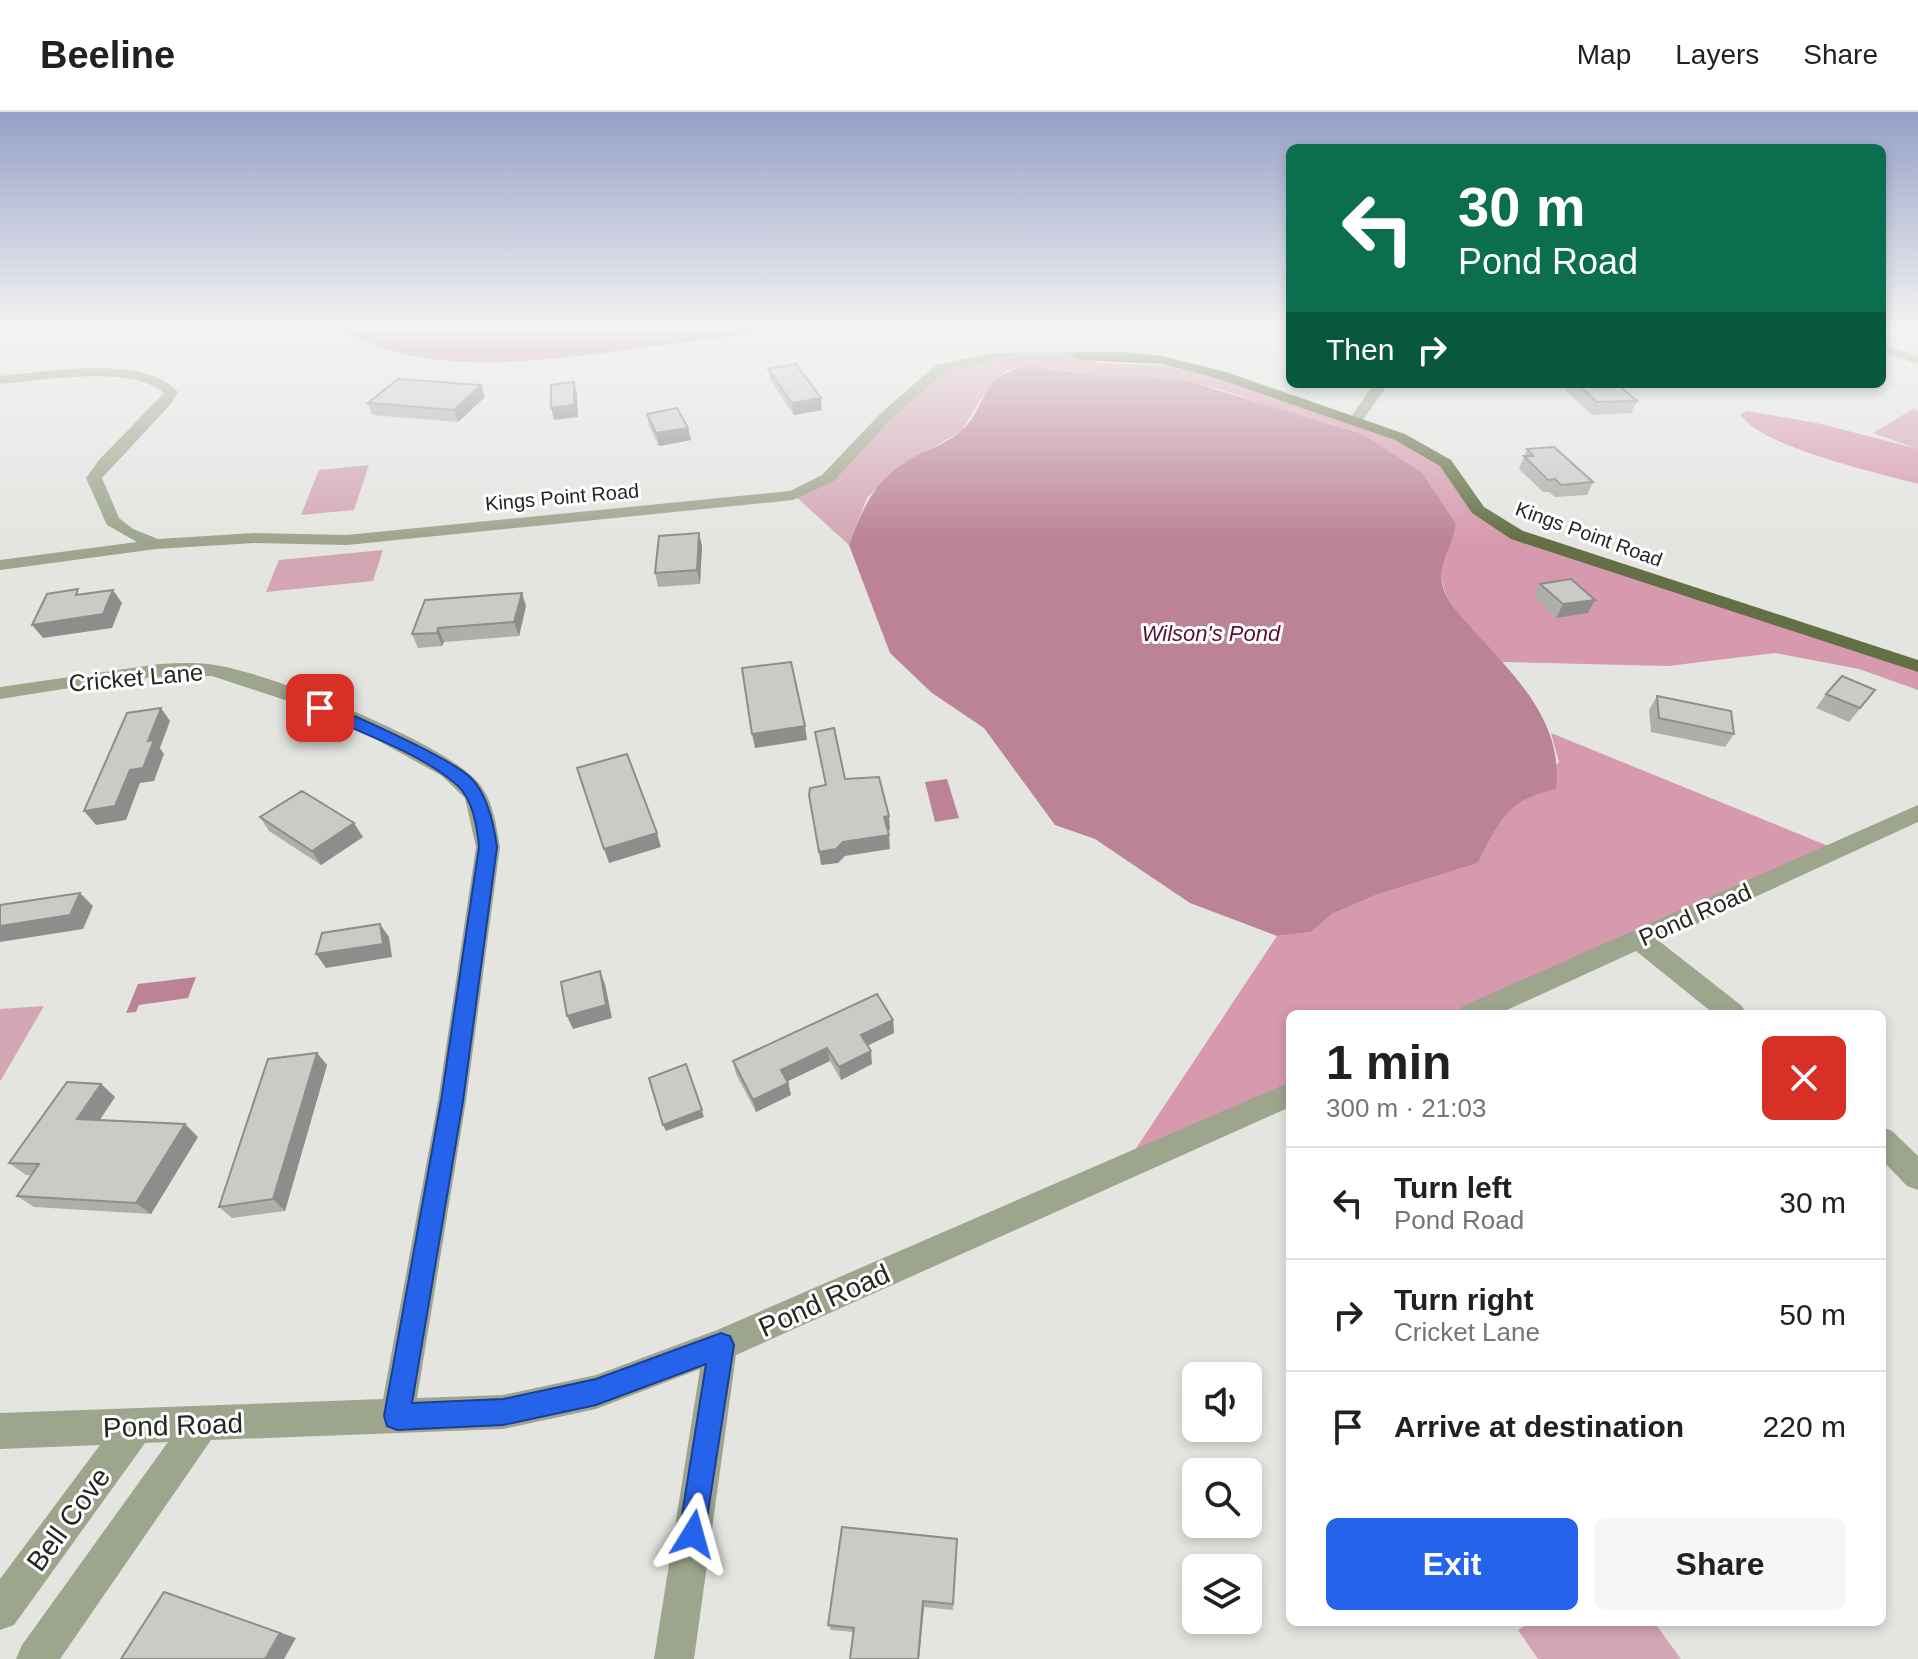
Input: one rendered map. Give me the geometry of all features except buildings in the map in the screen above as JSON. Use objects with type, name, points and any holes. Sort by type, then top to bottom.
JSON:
[{"type":"main road","name":"Kings Point Road","points":[[1281,397],[1355,421],[1433,454],[1448,466],[1478,510],[1517,535],[1918,666]]},
{"type":"street","points":[[156,544],[120,531],[113,524],[94,478],[104,463],[168,397]]},
{"type":"street","name":"Kings Point Road","points":[[0,565],[102,554],[156,544],[254,538],[347,540],[793,495],[828,478],[908,397]]},
{"type":"street","points":[[1355,421],[1372,397]]},
{"type":"street","name":"Cricket Lane","points":[[0,693],[171,670],[241,675],[272,685],[428,759],[465,782],[473,792],[484,818],[488,847],[452,1101],[397,1416]]},
{"type":"street","name":"Pond Road","points":[[1481,1010],[1918,813]]},
{"type":"street","points":[[1640,940],[1728,1010]]},
{"type":"street","name":"Pond Road","points":[[0,1431],[503,1412],[580,1396],[721,1345],[1286,1096]]},
{"type":"street","points":[[1886,1144],[1918,1176]]},
{"type":"street","points":[[674,1659],[721,1345]]},
{"type":"street","points":[[36,1659],[202,1424]]},
{"type":"street","name":"Bell Cove","points":[[0,1611],[136,1426]]},
{"type":"shaded area","points":[[907,397],[982,397],[962,431],[901,465],[867,498],[849,545],[794,495],[816,486]]},
{"type":"shaded area","points":[[1243,397],[1281,397],[1433,454],[1500,526],[1918,666],[1918,690],[1859,669],[1775,653],[1668,666],[1502,662],[1461,618],[1445,593],[1442,565],[1456,524],[1431,486],[1316,427]]},
{"type":"shaded area","points":[[1913,409],[1918,411],[1918,449],[1873,433]]},
{"type":"shaded area","points":[[1748,411],[1821,424],[1918,449],[1918,484],[1795,448],[1752,426],[1740,414]]},
{"type":"shaded area","points":[[369,465],[354,510],[301,515],[319,470]]},
{"type":"shaded area","points":[[383,550],[373,581],[266,592],[279,560]]},
{"type":"shaded area","points":[[1551,733],[1838,850],[1481,1010],[1286,1010],[1286,1096],[1123,1168],[1277,936],[1311,932],[1332,914],[1376,895],[1478,863],[1505,812],[1530,795],[1559,762]]},
{"type":"shaded area","points":[[44,1006],[1,1080],[0,1080],[0,1009]]},
{"type":"shaded area","points":[[1524,1626],[1657,1626],[1681,1659],[1538,1659],[1518,1630]]},
{"type":"water","name":"Wilson's Pond","points":[[983,397],[1241,397],[1364,435],[1422,473],[1456,524],[1442,569],[1444,591],[1454,608],[1520,683],[1544,721],[1552,742],[1556,789],[1525,799],[1506,814],[1478,863],[1376,895],[1332,914],[1311,932],[1277,936],[1190,903],[1095,839],[1055,825],[984,728],[932,693],[890,653],[849,545],[863,511],[882,481],[908,460],[960,432]]},
{"type":"water","points":[[947,779],[959,818],[935,822],[925,782]]},
{"type":"water","points":[[196,977],[188,998],[139,1005],[136,1012],[126,1013],[138,984]]},
{"type":"route","points":[[320,708],[428,759],[465,782],[473,792],[484,818],[488,847],[452,1101],[397,1416],[503,1412],[596,1392],[721,1345],[693,1534]]}]
